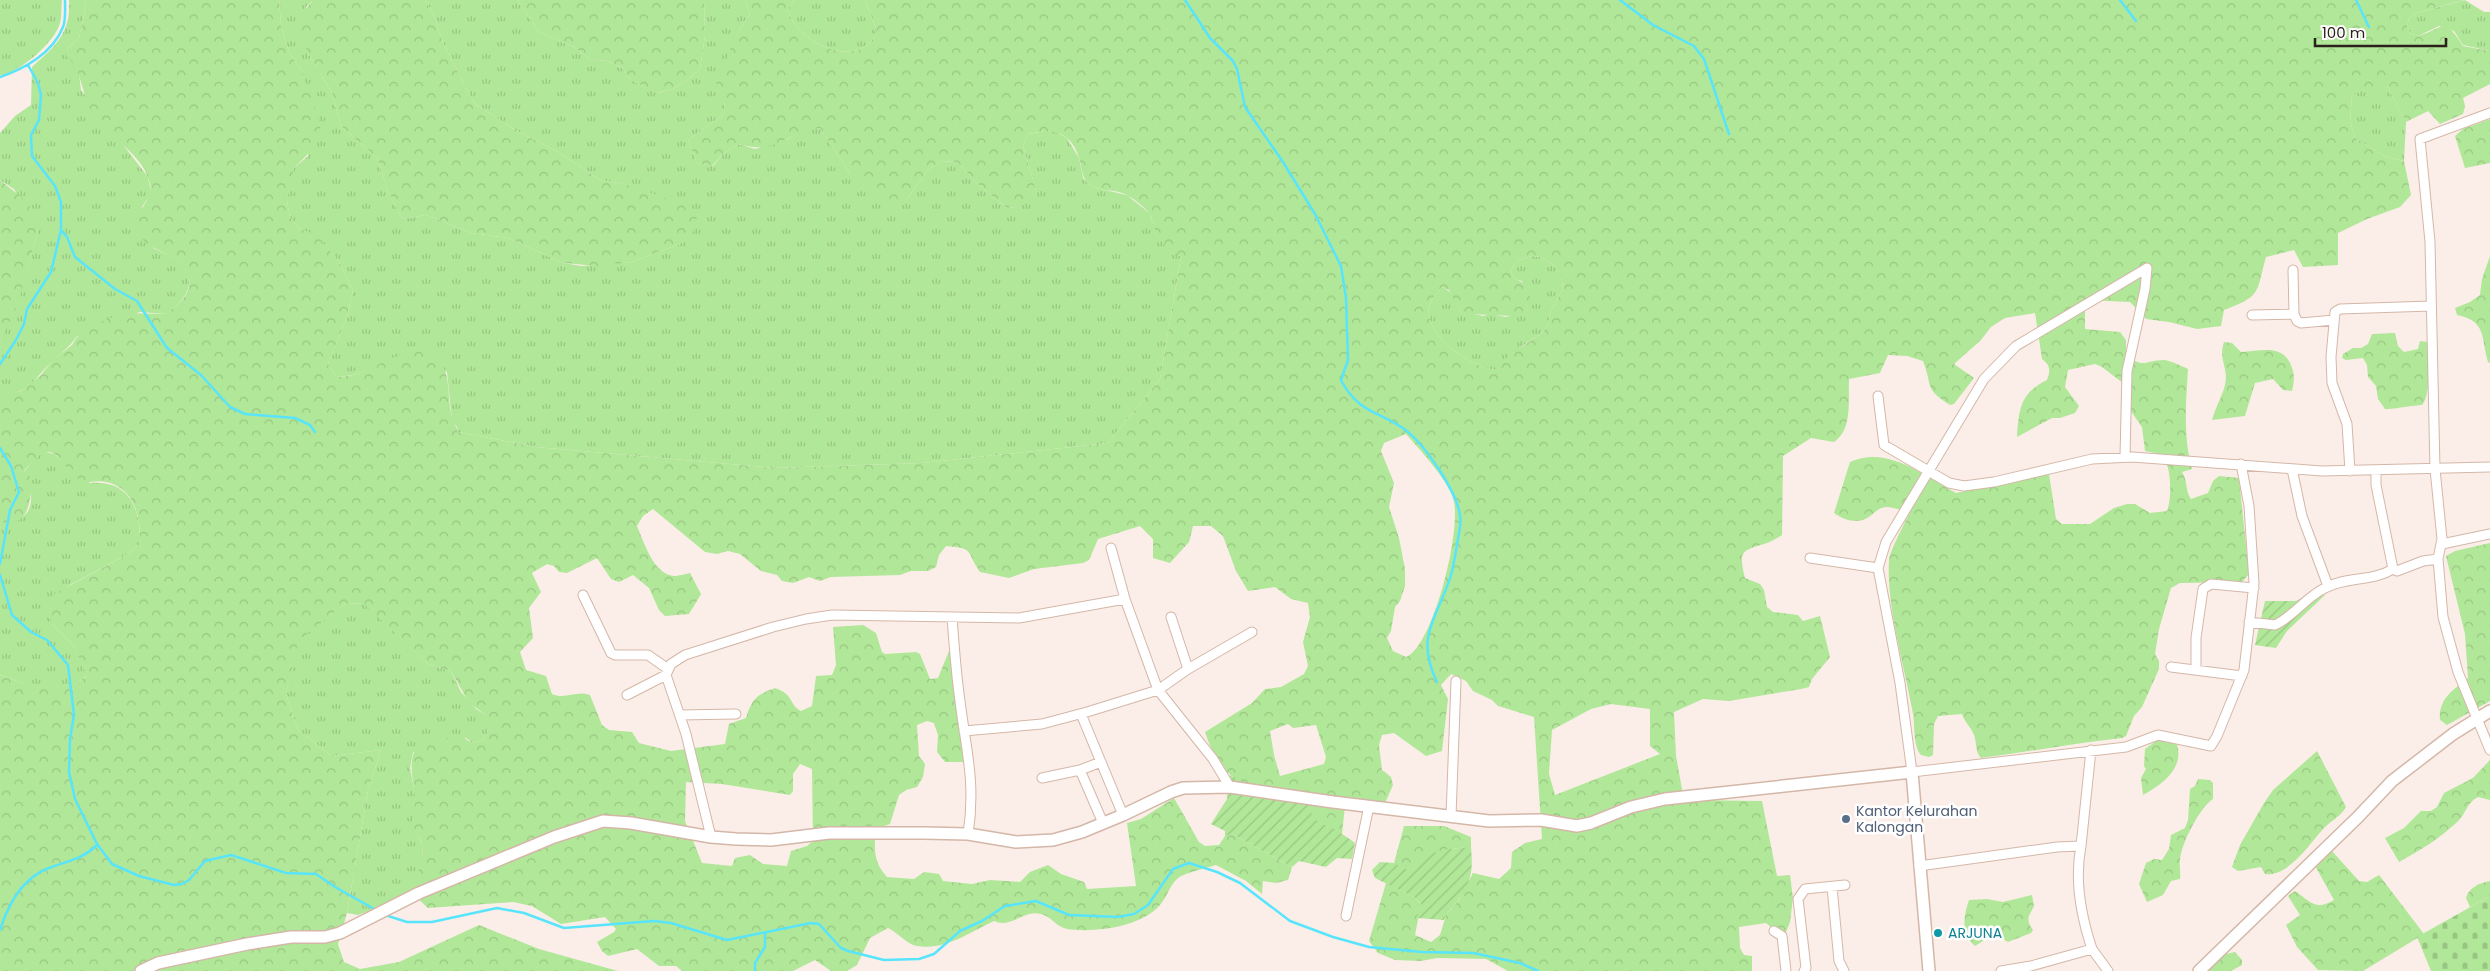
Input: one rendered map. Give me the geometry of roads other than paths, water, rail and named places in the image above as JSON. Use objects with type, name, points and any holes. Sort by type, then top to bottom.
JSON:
[{"type":"street","points":[[2490,113],[2420,139],[2430,242],[2435,469],[2442,544],[2438,559],[2443,617],[2458,672],[2490,750]]},
{"type":"street","points":[[1929,971],[1912,772],[1900,683],[1878,568],[1886,542],[1984,379],[1999,361],[2016,346],[2147,268],[2145,289],[2127,371],[2125,457]]},
{"type":"street","points":[[2293,270],[2294,314],[2297,321],[2301,323],[2334,320]]},
{"type":"street","points":[[2350,471],[2346,424],[2332,383],[2331,358],[2335,312],[2340,309],[2431,306]]},
{"type":"street","points":[[2252,315],[2294,314]]},
{"type":"street","points":[[1878,396],[1884,445],[1949,483],[1964,486],[1994,482],[2092,460],[2125,457],[2292,469],[2350,471],[2490,467]]},
{"type":"street","points":[[141,971],[158,963],[247,944],[292,937],[325,937],[354,928],[398,904],[488,864],[594,823],[615,821],[711,837],[771,840],[829,833],[968,834],[1016,842],[1048,841],[1082,832],[1123,816],[1183,788],[1230,787],[1489,821],[1541,820],[1577,826],[1591,823],[1630,807],[1665,799],[2126,747],[2158,734],[2210,746],[2218,736],[2242,676],[2254,588],[2249,506],[2241,464]]},
{"type":"street","points":[[2292,469],[2302,516],[2328,586]]},
{"type":"street","points":[[2376,470],[2376,485],[2393,569]]},
{"type":"street","points":[[2442,544],[2490,534]]},
{"type":"street","points":[[1111,548],[1125,599],[1158,690],[1213,759],[1230,787]]},
{"type":"street","points":[[1810,558],[1878,568]]},
{"type":"street","points":[[2249,622],[2275,625],[2328,586],[2338,582],[2381,576],[2393,569],[2397,571],[2422,561],[2438,559]]},
{"type":"street","points":[[2196,670],[2196,638],[2203,589],[2211,584],[2254,588]]},
{"type":"street","points":[[583,595],[611,652],[615,655],[648,655],[667,672],[711,837]]},
{"type":"street","points":[[627,694],[667,672],[676,660],[685,655],[772,627],[806,619],[832,615],[1020,618],[1125,599]]},
{"type":"street","points":[[952,617],[964,731],[970,761],[972,807],[968,834]]},
{"type":"street","points":[[1171,617],[1188,669]]},
{"type":"street","points":[[964,731],[1042,724],[1158,690],[1188,669],[1252,632]]},
{"type":"street","points":[[2171,668],[2242,676]]},
{"type":"street","points":[[1451,816],[1456,681]]},
{"type":"street","points":[[2199,971],[2352,823],[2392,781],[2430,750],[2476,718],[2490,711]]},
{"type":"street","points":[[680,715],[736,714]]},
{"type":"street","points":[[1081,714],[1123,816]]},
{"type":"street","points":[[2091,750],[2077,868],[2082,922],[2092,949],[2108,971]]},
{"type":"street","points":[[1042,778],[1080,770],[1101,762]]},
{"type":"street","points":[[1080,770],[1103,823]]},
{"type":"street","points":[[1346,916],[1369,806]]},
{"type":"street","points":[[1919,866],[2057,847],[2081,846]]},
{"type":"street","points":[[1804,971],[1806,968],[1798,899],[1800,893],[1805,889],[1845,885]]},
{"type":"street","points":[[1832,887],[1838,961],[1844,971]]},
{"type":"street","points":[[1774,931],[1782,936],[1786,971]]},
{"type":"street","points":[[2002,971],[2039,964],[2092,949]]},
{"type":"waterway","points":[[0,77],[28,65],[52,45],[64,24],[65,0]]},
{"type":"waterway","points":[[1185,0],[1210,38],[1233,61],[1237,69],[1245,107],[1283,162],[1315,214],[1341,266],[1346,298],[1348,360],[1341,380],[1355,400],[1398,425],[1415,439],[1440,471],[1458,505],[1461,522],[1453,568],[1430,627],[1428,639],[1430,666],[1437,682]]},
{"type":"waterway","points":[[1620,0],[1653,25],[1694,46],[1704,59],[1729,134]]},
{"type":"waterway","points":[[2120,0],[2136,21]]},
{"type":"waterway","points":[[2356,0],[2369,27]]},
{"type":"waterway","points":[[0,364],[24,324],[27,309],[51,272],[61,230],[61,202],[55,186],[32,156],[31,135],[39,120],[41,95],[38,83],[28,65]]},
{"type":"waterway","points":[[61,230],[67,237],[75,257],[115,289],[137,301],[167,348],[201,375],[230,407],[245,414],[295,418],[310,425],[315,432]]},
{"type":"waterway","points":[[0,448],[11,466],[19,492],[10,510],[0,564]]},
{"type":"waterway","points":[[0,575],[12,615],[31,632],[47,640],[68,665],[74,715],[70,739],[69,772],[75,799],[97,844],[112,864],[139,876],[174,885],[182,884],[189,880],[205,861],[231,855],[286,873],[316,874],[376,910]]},
{"type":"waterway","points":[[0,930],[7,911],[17,893],[31,878],[49,868],[80,857],[97,845]]},
{"type":"waterway","points":[[385,915],[407,922],[432,922],[497,908],[524,913],[564,928],[654,921],[671,923],[727,940],[811,923],[819,924],[841,948],[848,951],[884,960],[919,959],[934,954],[960,931],[982,921],[1005,906],[1036,901],[1069,915],[1118,917],[1134,914],[1148,905],[1173,869],[1189,863],[1217,872],[1240,883],[1290,921],[1333,937],[1369,947],[1422,952],[1473,953],[1520,963],[1538,971]]},
{"type":"waterway","points":[[755,971],[755,963],[765,947],[765,933]]},
{"type":"place","name":"Kantor Kelurahan Kalongan","points":[[1846,819]]},
{"type":"place","name":"ARJUNA","points":[[1938,933]]}]
